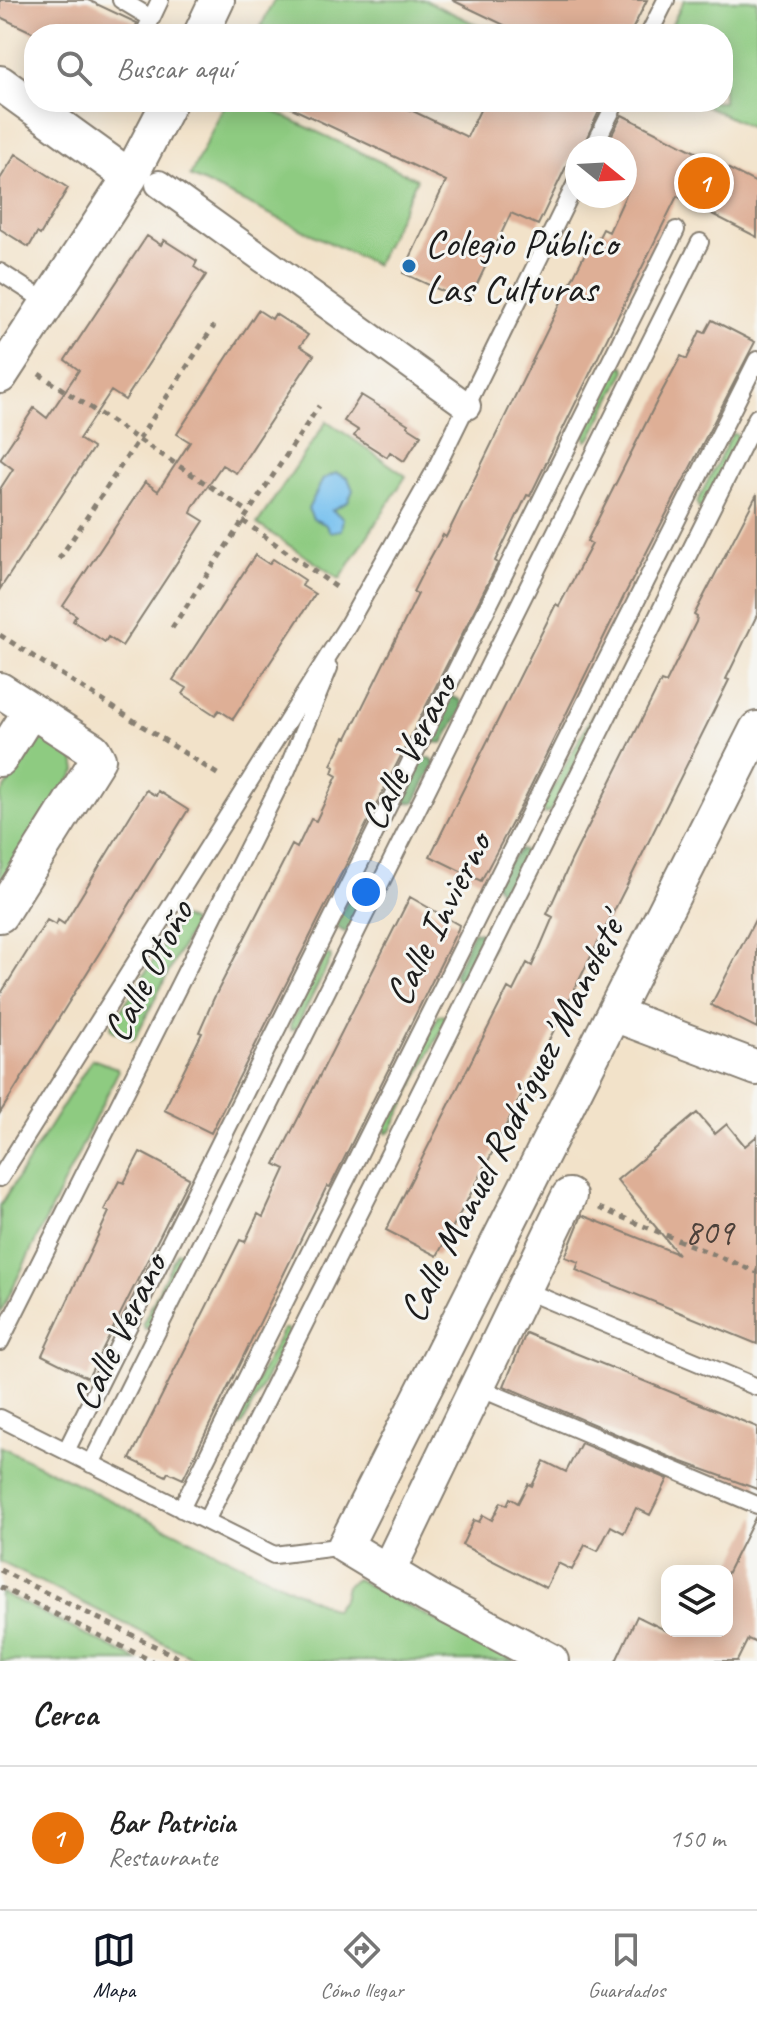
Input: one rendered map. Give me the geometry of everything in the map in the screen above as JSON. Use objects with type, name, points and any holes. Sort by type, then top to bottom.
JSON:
[{"type":"street","points":[[206,24],[217,0]]},
{"type":"street","points":[[0,83],[24,99]]},
{"type":"street","points":[[43,112],[467,406]]},
{"type":"street","points":[[6,366],[48,303],[145,180],[166,112]]},
{"type":"street","points":[[0,690],[93,750],[98,759],[0,915]]},
{"type":"street","points":[[0,759],[31,710]]},
{"type":"street","name":"Calle Manuel Rodríguez 'Manolete'","points":[[345,1546],[757,729]]},
{"type":"street","points":[[614,1014],[757,1068]]},
{"type":"street","points":[[388,1571],[569,1196]]},
{"type":"street","points":[[345,1546],[428,1596],[551,1661]]},
{"type":"lane","points":[[121,0],[151,18]]},
{"type":"lane","points":[[148,24],[160,0]]},
{"type":"lane","points":[[654,24],[666,0]]},
{"type":"lane","points":[[599,136],[611,112]]},
{"type":"lane","name":"Calle Otoño","points":[[0,1178],[360,604],[433,474],[565,206]]},
{"type":"lane","name":"Calle Verano","points":[[66,1451],[676,230]]},
{"type":"lane","name":"Calle Verano","points":[[91,1464],[700,242]]},
{"type":"lane","points":[[0,272],[48,303]]},
{"type":"lane","name":"Calle Invierno","points":[[181,1509],[757,360]]},
{"type":"lane","name":"Calle Invierno","points":[[206,1521],[757,417]]},
{"type":"lane","name":"Calle Otoño","points":[[0,1342],[287,770],[347,626]]},
{"type":"lane","points":[[524,1290],[757,1387]]},
{"type":"lane","points":[[477,1387],[757,1505]]},
{"type":"lane","points":[[0,1418],[274,1555],[345,1546]]},
{"type":"path","points":[[59,559],[214,326]]},
{"type":"path","points":[[6,366],[139,440],[249,512]]},
{"type":"path","points":[[172,628],[319,406]]},
{"type":"path","points":[[242,521],[360,604]]},
{"type":"path","points":[[0,635],[243,791]]},
{"type":"path","points":[[569,1196],[757,1272]]},
{"type":"path","points":[[0,1570],[185,1661]]},
{"type":"path","points":[[0,1587],[152,1661]]},
{"type":"green space","points":[[274,0],[425,0],[475,24],[262,24]]},
{"type":"green space","points":[[684,0],[757,0],[757,131],[718,112],[733,112],[733,24],[672,24]]},
{"type":"green space","points":[[221,112],[275,112],[417,179],[376,265],[190,176]]},
{"type":"green space","points":[[624,366],[626,370],[591,438],[586,441],[585,434],[619,367]]},
{"type":"green space","points":[[327,421],[406,476],[340,579],[257,524]]},
{"type":"green space","points":[[732,434],[738,437],[699,508],[697,502]]},
{"type":"green space","points":[[450,696],[460,700],[463,708],[443,743],[431,742],[424,731]]},
{"type":"green space","points":[[594,712],[598,716],[550,811],[545,814],[543,807]]},
{"type":"green space","points":[[42,733],[73,752],[76,771],[0,892],[0,796]]},
{"type":"green space","points":[[420,758],[431,758],[435,764],[415,802],[404,803],[397,794]]},
{"type":"green space","points":[[520,849],[531,856],[512,897],[502,896],[494,881]]},
{"type":"green space","points":[[368,888],[372,893],[351,930],[344,932],[335,926],[353,890]]},
{"type":"green space","points":[[181,917],[193,925],[135,1038],[132,1040],[112,1030],[111,1026]]},
{"type":"green space","points":[[473,931],[486,934],[492,946],[470,989],[460,987],[454,974]]},
{"type":"green space","points":[[326,955],[330,955],[331,959],[296,1028],[291,1030],[290,1025]]},
{"type":"green space","points":[[439,1015],[444,1015],[446,1020],[391,1131],[386,1133],[384,1126]]},
{"type":"green space","points":[[92,1059],[117,1068],[118,1072],[0,1314],[0,1206]]},
{"type":"green space","points":[[177,1252],[182,1252],[183,1256],[145,1329],[143,1323]]},
{"type":"green space","points":[[283,1329],[289,1332],[239,1427],[237,1420]]},
{"type":"green space","points":[[0,1446],[334,1610],[343,1599],[346,1586],[356,1579],[515,1661],[200,1661],[0,1562]]},
{"type":"green space","points":[[0,1592],[139,1661],[0,1661]]},
{"type":"water","points":[[336,473],[348,478],[353,490],[348,502],[332,510],[343,518],[341,530],[330,532],[325,524],[313,519],[308,509],[323,479]]},
{"type":"building","points":[[0,0],[88,0],[137,23],[24,24],[24,28],[0,17]]},
{"type":"building","points":[[452,0],[647,0],[635,24],[502,24]]},
{"type":"building","points":[[300,112],[415,112],[467,137],[479,112],[599,112],[588,136],[565,136],[565,169],[538,225],[511,213],[468,303],[403,273],[446,181]]},
{"type":"building","points":[[622,115],[757,183],[757,237],[677,196],[530,496],[527,495],[495,561],[498,563],[211,1133],[164,1110],[202,1033],[199,1032],[214,998],[292,845],[297,848],[311,819],[316,821],[337,776],[332,773],[334,767],[331,765],[418,594],[413,592],[443,535],[446,537],[590,243],[595,245],[603,229],[609,232],[620,208],[637,208],[637,136],[611,136]]},
{"type":"building","points":[[16,154],[68,188],[40,235],[37,233],[29,247],[0,229],[0,179]]},
{"type":"building","points":[[147,236],[161,245],[164,240],[197,261],[194,267],[206,275],[125,400],[111,391],[79,439],[93,448],[0,589],[0,489],[13,469],[0,459],[34,408],[47,418],[79,370],[65,360]]},
{"type":"building","points":[[258,310],[272,319],[275,314],[308,335],[300,346],[314,355],[236,473],[222,465],[193,507],[191,513],[204,521],[122,646],[108,637],[105,642],[73,621],[76,615],[63,606],[145,482],[158,491],[190,442],[177,434]]},
{"type":"building","points":[[712,320],[755,342],[481,881],[430,856],[556,604],[559,606],[592,544],[587,541],[658,399],[681,356],[687,359],[700,331],[705,333]]},
{"type":"building","points":[[361,395],[421,435],[404,461],[390,452],[387,457],[354,436],[358,430],[344,421]]},
{"type":"building","points":[[757,494],[757,615],[726,679],[729,680],[630,879],[437,1256],[386,1230],[508,988],[513,991],[527,963],[532,966],[553,917],[547,914],[571,861],[661,681],[666,683],[696,622],[694,615]]},
{"type":"building","points":[[255,555],[269,564],[273,559],[305,580],[302,586],[315,594],[233,719],[219,710],[215,715],[183,694],[187,688],[173,680]]},
{"type":"building","points":[[146,790],[156,796],[158,791],[188,810],[0,1113],[0,995],[47,920],[56,925],[58,920],[64,924]]},
{"type":"building","points":[[410,897],[459,925],[458,929],[183,1479],[168,1472],[166,1476],[130,1459],[240,1240],[245,1242],[258,1214],[263,1217],[285,1169],[275,1164]]},
{"type":"building","points":[[757,916],[757,1028],[711,1005]]},
{"type":"building","points":[[697,1113],[715,1134],[727,1124],[745,1146],[757,1136],[757,1344],[576,1270],[579,1262],[565,1257],[582,1215],[678,1254],[617,1180]]},
{"type":"building","points":[[140,1152],[189,1178],[88,1378],[42,1355],[109,1212],[104,1210],[119,1181],[124,1183]]},
{"type":"building","points":[[526,1333],[757,1427],[757,1489],[677,1460],[504,1386]]},
{"type":"building","points":[[581,1443],[668,1479],[650,1515],[636,1508],[624,1533],[611,1526],[598,1551],[585,1545],[572,1570],[558,1563],[546,1588],[462,1545],[474,1520],[479,1522],[483,1515],[492,1520],[501,1502],[507,1505],[510,1498],[518,1503],[528,1484],[532,1486],[544,1461],[566,1472]]},
{"type":"building","points":[[756,1516],[757,1643],[748,1639],[737,1661],[616,1661],[637,1616],[661,1628],[661,1637],[733,1637],[732,1565]]},
{"type":"place","name":"Bar Patricia","points":[[704,183]]},
{"type":"place","name":"Colegio Público Las Culturas","points":[[409,266]]}]
